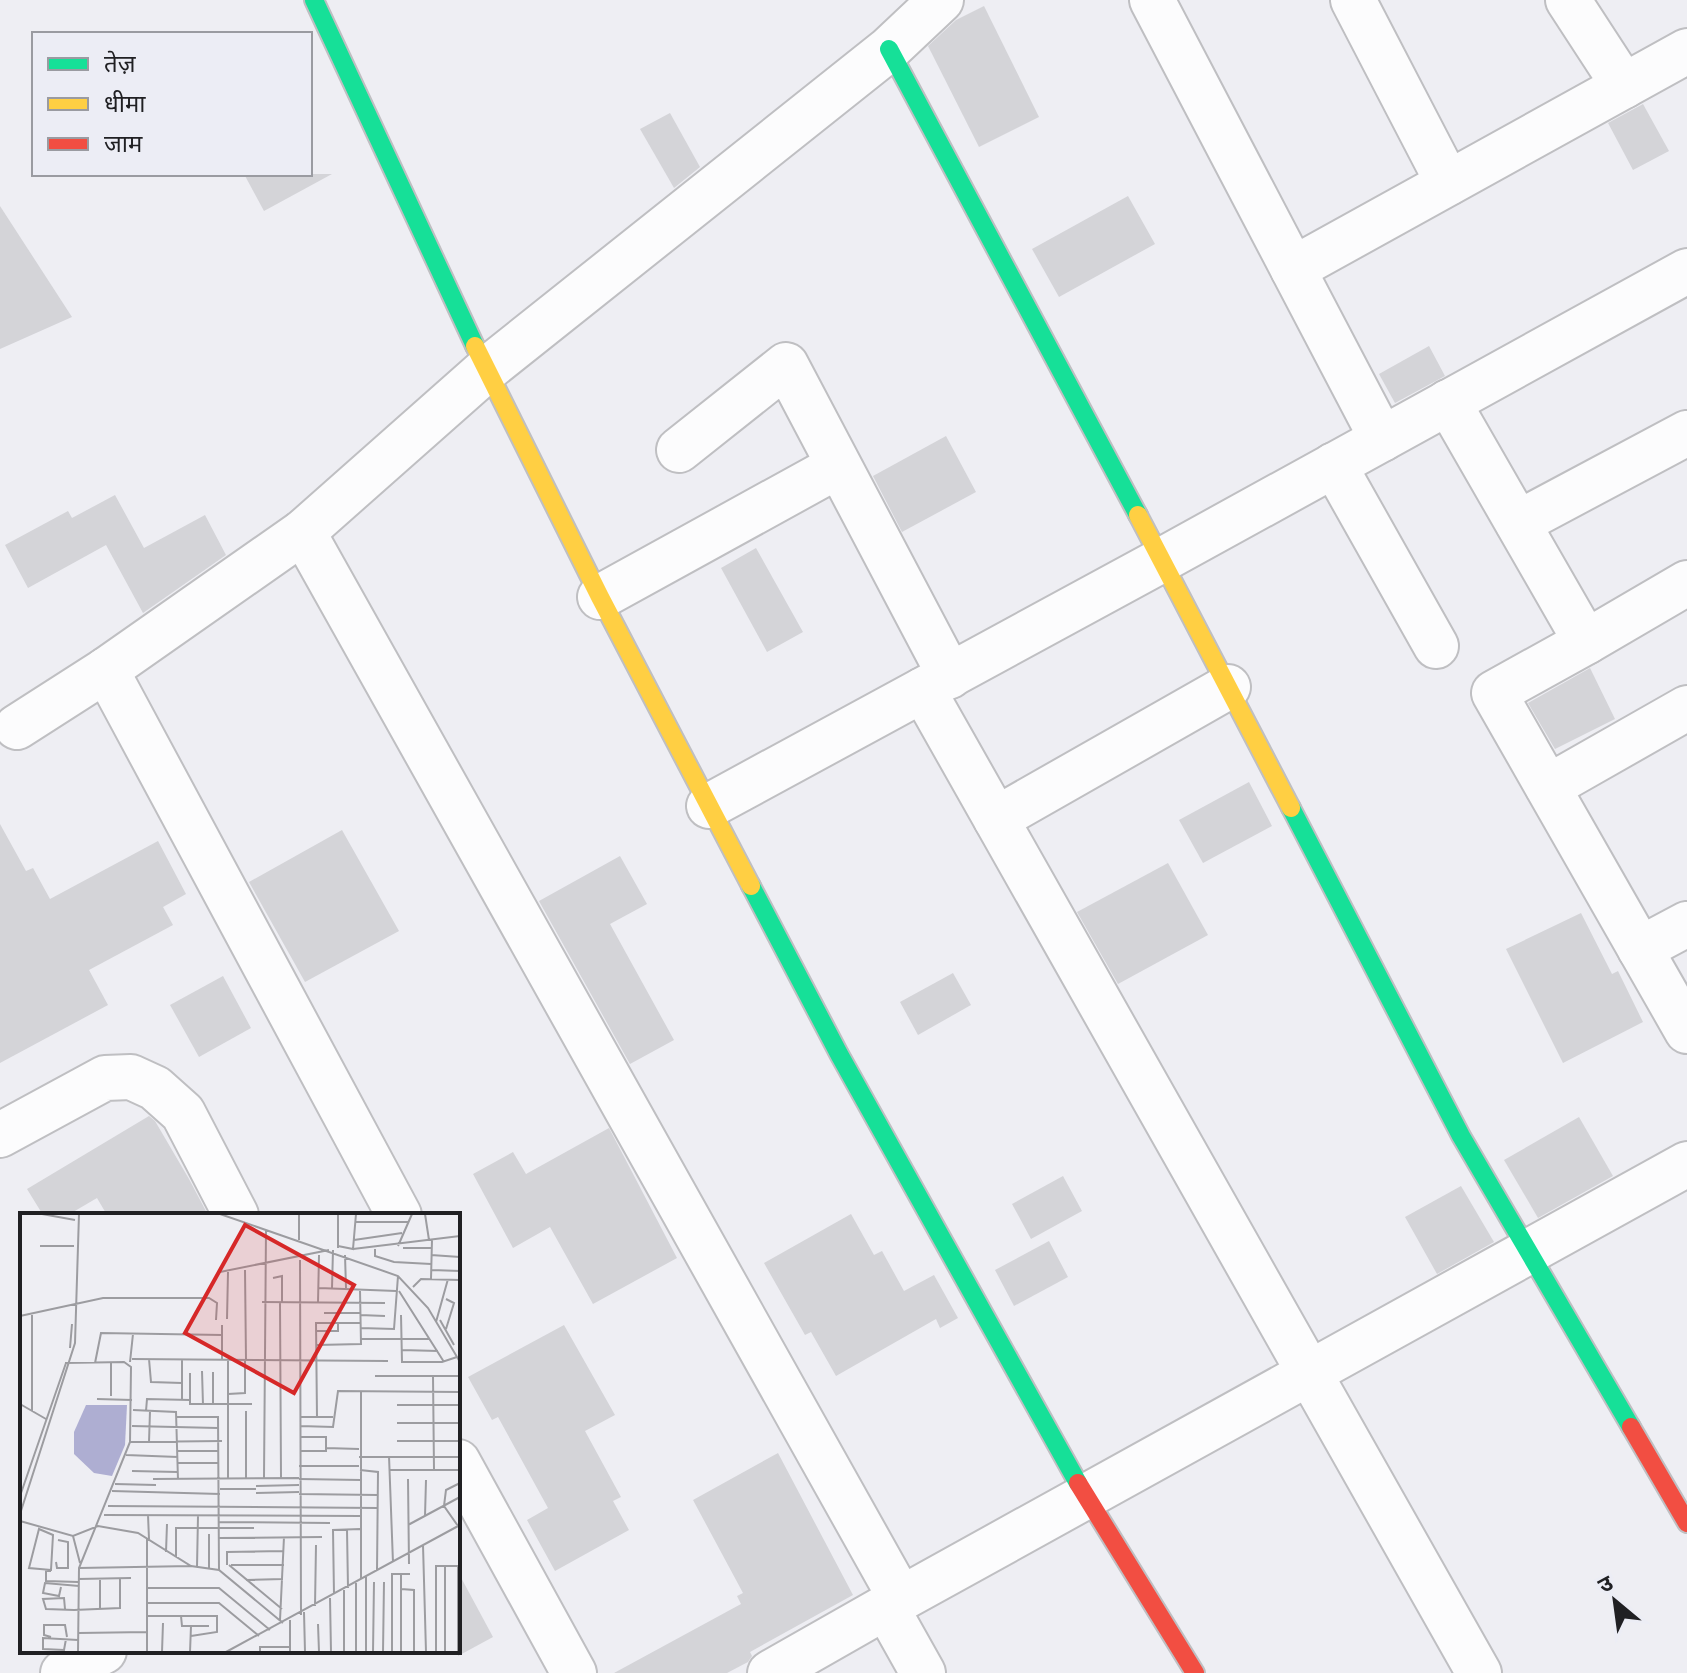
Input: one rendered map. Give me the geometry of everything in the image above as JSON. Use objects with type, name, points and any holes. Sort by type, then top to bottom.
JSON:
[{"type":"street","points":[[314,0],[486,370],[600,597],[839,1054],[1087,1498],[1195,1673]]},
{"type":"street","points":[[17,727],[106,670],[303,532],[486,370],[889,49],[941,0]]},
{"type":"street","points":[[1152,0],[1382,439]]},
{"type":"street","points":[[1353,0],[1448,183]]},
{"type":"street","points":[[1568,0],[1624,86]]},
{"type":"street","points":[[889,49],[1162,560],[1461,1136],[1687,1523]]},
{"type":"street","points":[[1293,269],[1687,51]]},
{"type":"street","points":[[709,806],[1687,271]]},
{"type":"street","points":[[679,450],[786,365],[838,466],[996,819],[1479,1673]]},
{"type":"street","points":[[1448,402],[1586,642]]},
{"type":"street","points":[[1518,523],[1687,433]]},
{"type":"street","points":[[1334,465],[1436,646]]},
{"type":"street","points":[[600,597],[838,466]]},
{"type":"street","points":[[303,532],[893,1603],[923,1673]]},
{"type":"street","points":[[1687,583],[1494,693],[1687,1031]]},
{"type":"street","points":[[106,670],[398,1213]]},
{"type":"street","points":[[996,819],[1228,687]]},
{"type":"street","points":[[1548,787],[1687,708]]},
{"type":"street","points":[[1640,949],[1687,924]]},
{"type":"street","points":[[0,1135],[105,1078],[131,1077],[155,1088],[183,1113],[235,1213]]},
{"type":"street","points":[[770,1673],[1687,1164]]},
{"type":"street","points":[[460,1466],[574,1673]]},
{"type":"street","points":[[63,1673],[100,1653]]},
{"type":"building","points":[[984,6],[1039,117],[979,147],[928,46],[956,20]]},
{"type":"building","points":[[1643,104],[1669,151],[1633,170],[1608,123]]},
{"type":"building","points":[[670,113],[700,167],[674,188],[640,129]]},
{"type":"building","points":[[332,174],[264,211],[245,176]]},
{"type":"building","points":[[1128,196],[1155,244],[1059,297],[1032,249]]},
{"type":"building","points":[[0,206],[72,317],[0,349]]},
{"type":"building","points":[[1429,346],[1445,376],[1395,403],[1379,374]]},
{"type":"building","points":[[946,436],[976,492],[902,532],[873,476]]},
{"type":"building","points":[[115,495],[144,548],[205,515],[226,555],[143,613],[106,545],[28,588],[5,545],[68,511],[72,518]]},
{"type":"building","points":[[756,548],[803,632],[767,652],[721,568]]},
{"type":"building","points":[[1590,668],[1615,719],[1555,749],[1528,703]]},
{"type":"building","points":[[1249,782],[1272,826],[1203,863],[1179,820]]},
{"type":"building","points":[[0,824],[26,871],[33,868],[50,899],[158,841],[186,894],[163,907],[173,925],[89,970],[108,1005],[0,1063]]},
{"type":"building","points":[[342,830],[399,931],[305,982],[249,882]]},
{"type":"building","points":[[620,856],[647,904],[610,924],[674,1040],[630,1064],[539,901]]},
{"type":"building","points":[[1168,863],[1208,935],[1118,984],[1077,912]]},
{"type":"building","points":[[1581,913],[1612,974],[1618,971],[1643,1022],[1563,1063],[1506,949]]},
{"type":"building","points":[[953,973],[971,1005],[918,1035],[900,1002]]},
{"type":"building","points":[[223,976],[251,1028],[199,1057],[170,1005]]},
{"type":"building","points":[[149,1116],[155,1121],[207,1213],[106,1213],[97,1198],[71,1213],[42,1213],[27,1189]]},
{"type":"building","points":[[1579,1117],[1613,1176],[1538,1218],[1504,1160]]},
{"type":"building","points":[[609,1128],[677,1258],[593,1304],[550,1227],[513,1248],[473,1174],[513,1152],[526,1174]]},
{"type":"building","points":[[1063,1176],[1082,1211],[1031,1239],[1012,1204]]},
{"type":"building","points":[[1461,1186],[1494,1242],[1437,1274],[1405,1217]]},
{"type":"building","points":[[851,1214],[874,1255],[882,1251],[904,1291],[934,1275],[958,1318],[940,1328],[936,1319],[836,1376],[811,1332],[805,1335],[764,1263]]},
{"type":"building","points":[[1049,1241],[1068,1277],[1014,1306],[995,1270]]},
{"type":"building","points":[[564,1325],[615,1415],[585,1431],[621,1497],[613,1501],[629,1530],[555,1571],[527,1520],[548,1508],[498,1417],[492,1420],[468,1377]]},
{"type":"building","points":[[778,1453],[853,1595],[750,1652],[752,1656],[748,1662],[727,1673],[614,1673],[741,1604],[737,1596],[743,1593],[693,1500]]},
{"type":"building","points":[[460,1576],[493,1637],[458,1656],[460,1653]]},
{"type":"traffic: fast","points":[[314,0],[475,346]]},
{"type":"traffic: fast","points":[[889,49],[1138,515]]},
{"type":"traffic: fast","points":[[1291,808],[1461,1136],[1631,1427]]},
{"type":"traffic: fast","points":[[751,886],[839,1054],[1078,1483]]},
{"type":"traffic: slow","points":[[475,346],[600,597],[751,886]]},
{"type":"traffic: slow","points":[[1138,515],[1291,808]]},
{"type":"traffic: jam","points":[[1631,1427],[1687,1523]]},
{"type":"traffic: jam","points":[[1078,1483],[1195,1673]]}]
